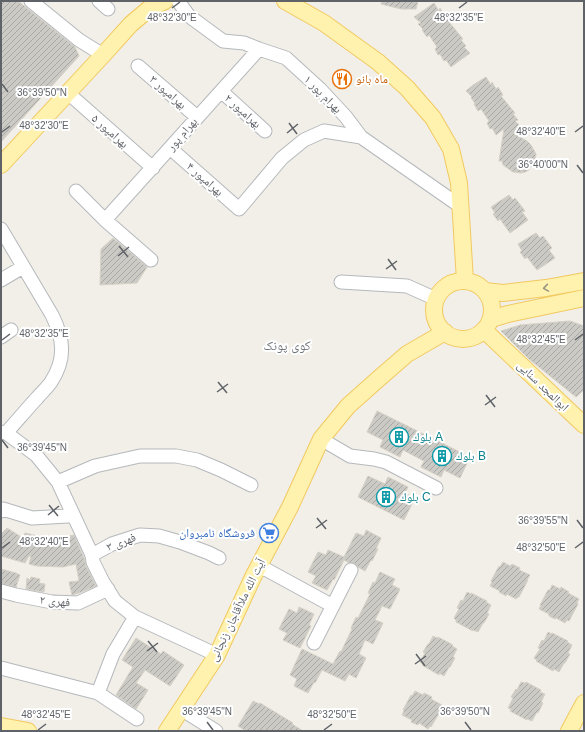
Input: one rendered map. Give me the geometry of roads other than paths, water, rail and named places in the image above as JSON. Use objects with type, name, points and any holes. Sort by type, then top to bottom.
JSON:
[{"type":"main road","points":[[1,165],[131,24],[150,8],[164,1]]},
{"type":"main road","points":[[285,1],[324,22],[378,62],[407,88],[433,118],[451,149],[459,182],[465,281]]},
{"type":"main road","points":[[488,324],[492,311],[492,304],[485,291],[473,282],[458,281],[451,284],[445,287],[436,299],[434,311],[437,323],[451,336],[465,339],[472,338],[479,334],[488,324],[508,314],[584,298]]},
{"type":"main road","points":[[485,291],[503,293],[546,288],[584,281]]},
{"type":"main road","name":"ابوالمجد سنایی","points":[[488,324],[584,425]]},
{"type":"main road","name":"آیت الله ملاآقاجان زنجانی","points":[[167,731],[216,655],[258,568],[290,507],[322,439],[348,406],[381,376],[407,354],[445,332]]},
{"type":"main road","points":[[569,731],[584,703]]},
{"type":"main road","points":[[1,726],[28,731]]},
{"type":"street","name":"بهرام پور ۱","points":[[178,1],[189,16],[223,42],[244,43],[286,58],[320,89],[346,117],[361,137],[460,206]]},
{"type":"street","points":[[32,2],[79,40],[103,55]]},
{"type":"street","name":"بهرام پور","points":[[105,220],[259,49]]},
{"type":"street","name":"بهرامپور ۳","points":[[138,66],[197,118]]},
{"type":"street","name":"بهرامپور ۲","points":[[221,91],[265,131]]},
{"type":"street","name":"بهرامپور ۵","points":[[68,93],[152,168]]},
{"type":"street","name":"بهرامپور ۴","points":[[170,148],[240,209],[282,158],[304,140],[324,131],[361,137]]},
{"type":"street","points":[[76,191],[105,220],[151,260]]},
{"type":"street","points":[[1,230],[52,315],[59,328],[62,342],[61,357],[57,371],[50,383],[4,432],[36,455],[58,482],[94,562],[115,601],[136,617],[216,655]]},
{"type":"street","points":[[1,280],[24,267]]},
{"type":"street","points":[[341,282],[407,286],[436,299]]},
{"type":"street","points":[[322,439],[350,456],[386,462],[436,488]]},
{"type":"street","points":[[58,482],[95,466],[140,456],[176,456],[197,460],[251,485]]},
{"type":"street","points":[[1,511],[3,509],[32,518],[68,516]]},
{"type":"street","name":"فهری ۳","points":[[92,555],[112,544],[140,535],[159,536],[180,542],[220,558]]},
{"type":"street","points":[[258,568],[267,570],[333,606]]},
{"type":"street","points":[[314,643],[351,570]]},
{"type":"street","name":"فهری ۲","points":[[1,590],[16,595],[52,602],[78,603],[108,589]]},
{"type":"street","points":[[98,693],[113,654],[136,617]]},
{"type":"street","points":[[1,668],[98,693],[137,719]]},
{"type":"street","points":[[181,709],[216,731]]},
{"type":"place","name":"ماه بانو","points":[[342,79]]},
{"type":"place","name":"بلوك A","points":[[399,437]]},
{"type":"place","name":"بلوك B","points":[[442,456]]},
{"type":"place","name":"بلوك C","points":[[386,497]]},
{"type":"place","name":"فروشگاه نامبروان","points":[[269,533]]},
{"type":"district","name":"کوی پونک","points":[[287,345]]}]
